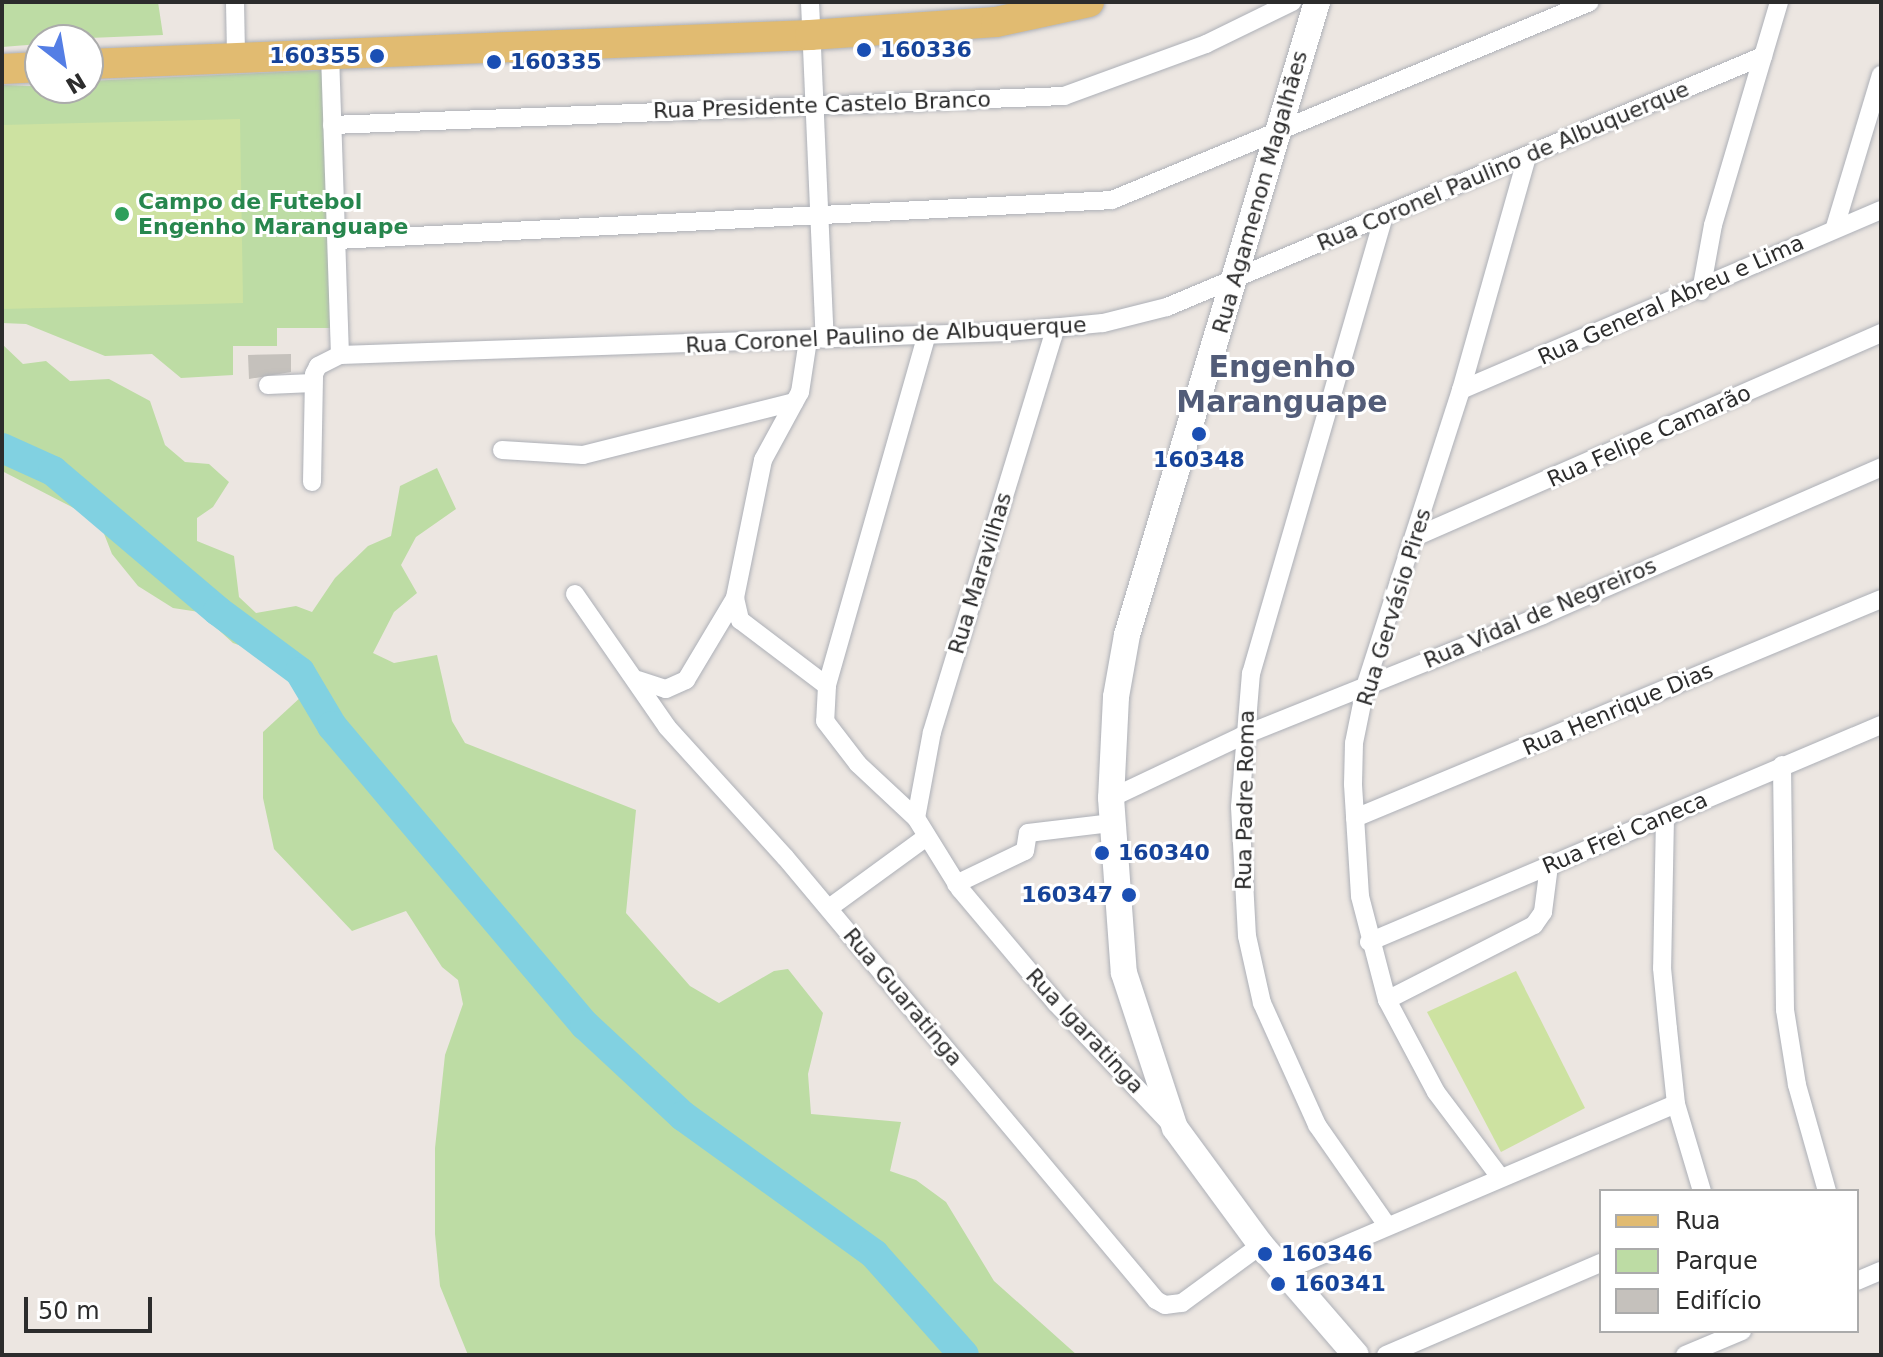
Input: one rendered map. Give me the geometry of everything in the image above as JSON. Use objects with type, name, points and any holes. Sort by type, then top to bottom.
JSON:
[{"type":"main road","points":[[104,63],[810,35],[996,22],[1089,2]]},
{"type":"main road","points":[[2,69],[24,68]]},
{"type":"street","points":[[235,2],[236,56]]},
{"type":"street","points":[[638,680],[666,689],[686,680],[735,598],[763,460],[794,402],[816,339],[820,217],[810,2]]},
{"type":"street","name":"Rua Presidente Castelo Branco","points":[[332,125],[1064,96],[1206,44],[1292,2]]},
{"type":"street","name":"Rua Agamenon Magalhães","points":[[1175,1128],[1124,973],[1111,810],[1116,697],[1127,635],[1317,2]]},
{"type":"street","points":[[337,240],[1112,200],[1590,2]]},
{"type":"street","points":[[1701,291],[1713,225],[1779,2]]},
{"type":"street","points":[[312,482],[313,383],[318,366],[340,355],[330,54]]},
{"type":"street","name":"Rua Coronel Paulino de Albuquerque","points":[[340,355],[1055,330],[1167,307],[1763,56]]},
{"type":"street","points":[[1835,227],[1881,75]]},
{"type":"street","name":"Rua Gervásio Pires","points":[[1500,1177],[1436,1092],[1387,1000],[1369,942],[1355,818],[1354,743],[1366,684],[1461,390],[1527,156]]},
{"type":"street","name":"Rua General Abreu e Lima","points":[[1461,390],[1701,291],[1835,227],[1881,210]]},
{"type":"street","name":"Rua Padre Roma","points":[[1384,216],[1251,673],[1242,736],[1241,873],[1247,936],[1262,1003],[1317,1125],[1386,1224]]},
{"type":"street","name":"Rua Maravilhas","points":[[916,818],[932,732],[1055,330]]},
{"type":"street","name":"Rua Felipe Camarão","points":[[1415,537],[1881,333]]},
{"type":"street","points":[[735,598],[740,620],[827,686],[927,334]]},
{"type":"street","points":[[268,385],[313,383]]},
{"type":"street","points":[[502,450],[583,455],[794,402]]},
{"type":"street","name":"Rua Vidal de Negreiros","points":[[956,884],[1025,851],[1028,833],[1111,810],[1242,736],[1543,615],[1881,467]]},
{"type":"street","name":"Rua Guaratinga","points":[[575,594],[638,680],[667,727],[829,908],[1156,1300],[1165,1305],[1182,1303],[1261,1245]]},
{"type":"street","name":"Rua Henrique Dias","points":[[1355,818],[1881,599]]},
{"type":"street","name":"Rua Igaratinga","points":[[827,686],[825,721],[839,742],[916,818],[925,838],[956,884],[1056,1003],[1175,1128],[1261,1245],[1356,1355]]},
{"type":"street","name":"Rua Frei Caneca","points":[[1369,942],[1881,725]]},
{"type":"street","points":[[1782,765],[1785,1010],[1797,1085],[1826,1189]]},
{"type":"street","points":[[1665,817],[1662,968],[1676,1104],[1701,1189]]},
{"type":"street","points":[[829,908],[925,838]]},
{"type":"street","points":[[1387,1000],[1534,925],[1543,912],[1549,866]]},
{"type":"street","points":[[1284,1271],[1386,1224],[1676,1104]]},
{"type":"street","points":[[1386,1355],[1599,1264]]},
{"type":"street","points":[[1859,1278],[1881,1271]]},
{"type":"street","points":[[1685,1355],[1737,1333]]},
{"type":"green space","points":[[2,2],[158,2],[163,35],[104,37],[104,24],[24,24],[24,45],[2,47]]},
{"type":"green space","points":[[323,70],[331,328],[277,328],[277,346],[233,346],[233,375],[181,378],[152,354],[105,356],[26,324],[2,323],[2,85],[24,86],[24,104],[104,104],[104,80]]},
{"type":"green space","name":"Campo de Futebol Engenho Maranguape","points":[[240,119],[243,303],[2,309],[2,125]]},
{"type":"green space","points":[[2,344],[23,364],[46,361],[70,381],[109,379],[150,401],[165,445],[185,462],[209,464],[229,482],[213,507],[197,518],[197,541],[234,556],[239,597],[256,613],[296,606],[312,612],[335,578],[368,546],[391,536],[400,486],[437,468],[456,509],[416,537],[401,565],[417,593],[394,612],[373,653],[394,663],[437,655],[452,721],[465,743],[636,810],[626,913],[690,986],[719,1003],[774,971],[788,969],[823,1013],[808,1074],[811,1114],[901,1122],[890,1171],[916,1180],[946,1202],[994,1281],[1077,1355],[468,1355],[440,1286],[435,1234],[435,1148],[445,1055],[463,1004],[458,980],[442,967],[406,911],[352,931],[274,849],[263,798],[263,732],[302,696],[266,655],[233,643],[199,612],[173,608],[138,586],[112,554],[99,521],[2,471]]},
{"type":"green space","points":[[1516,971],[1585,1108],[1501,1152],[1427,1012]]},
{"type":"building","points":[[291,354],[291,372],[249,379],[248,355]]},
{"type":"waterway","points":[[2,448],[53,471],[218,611],[300,672],[332,726],[585,1025],[683,1116],[874,1254],[964,1355]]},
{"type":"place","name":"160336","points":[[864,50]]},
{"type":"place","name":"160355","points":[[377,56]]},
{"type":"place","name":"160335","points":[[494,62]]},
{"type":"place","name":"Campo de Futebol Engenho Maranguape","points":[[122,214]]},
{"type":"place","name":"160348","points":[[1199,434]]},
{"type":"place","name":"160340","points":[[1102,853]]},
{"type":"place","name":"160347","points":[[1129,895]]},
{"type":"place","name":"160346","points":[[1265,1254]]},
{"type":"place","name":"160341","points":[[1278,1284]]},
{"type":"district","name":"Engenho Maranguape","points":[[1282,384]]}]
